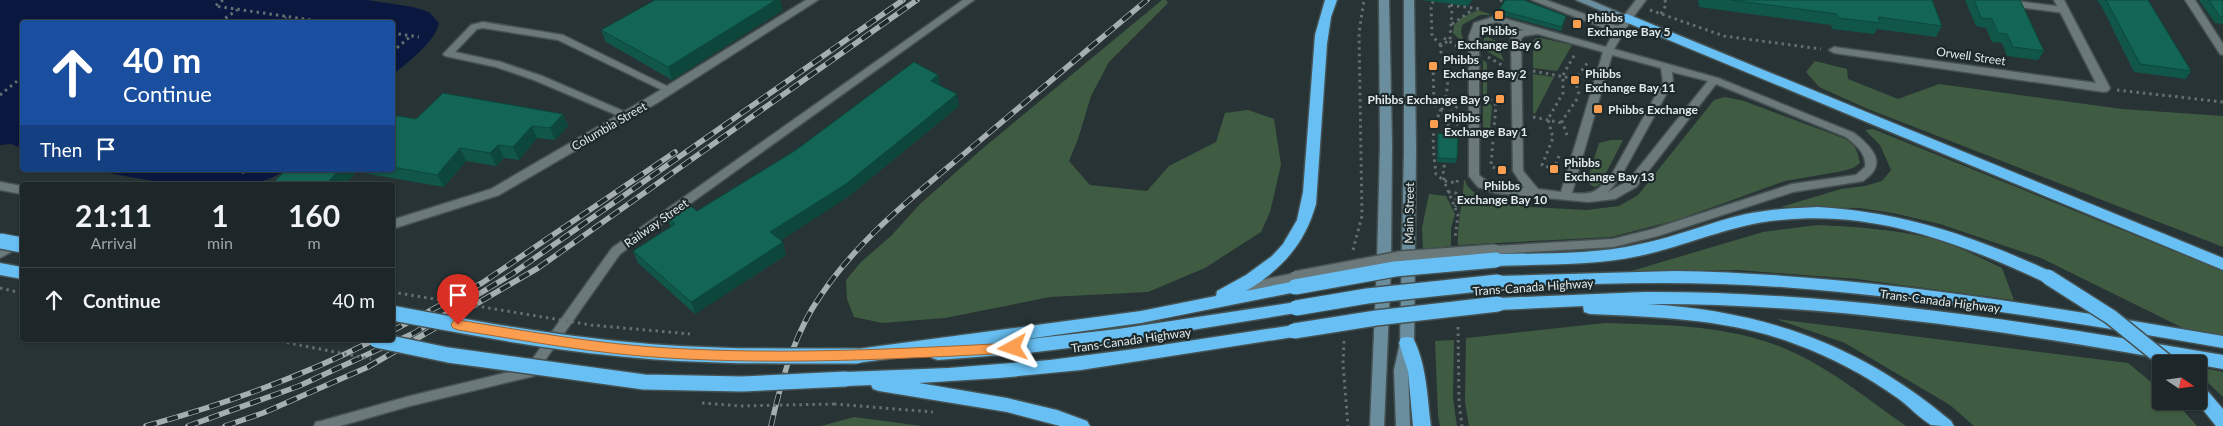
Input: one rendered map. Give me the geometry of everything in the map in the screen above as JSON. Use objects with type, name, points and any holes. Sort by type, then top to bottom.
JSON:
[{"type":"highway","points":[[1197,306],[1235,290],[1265,272],[1282,256],[1294,240],[1304,221],[1311,184],[1320,50],[1323,28],[1331,0]]},
{"type":"highway","points":[[1623,24],[2223,264]]},
{"type":"highway","points":[[395,313],[579,344],[667,353],[761,356],[857,356],[1141,317],[1197,306],[1295,282],[1496,255],[1611,254],[1663,245],[1725,224],[1754,217],[1782,214],[1838,213],[1896,221],[1939,232],[1982,247],[2048,277],[2111,317],[2158,355]]},
{"type":"highway","points":[[0,241],[20,245]]},
{"type":"highway","points":[[0,269],[20,274]]},
{"type":"highway","name":"Trans-Canada Highway","points":[[857,356],[980,351],[1046,346],[1168,330],[1367,296],[1498,282],[1636,277],[1781,281],[1866,289],[2006,306],[2223,342]]},
{"type":"highway","name":"Trans-Canada Highway","points":[[846,379],[980,373],[1048,367],[1118,359],[1376,318],[1498,304],[1645,297],[1789,302],[1864,308],[2005,326],[2223,362]]},
{"type":"highway","points":[[1498,304],[1654,310],[1720,318],[1763,327],[1810,343],[1858,366],[1908,396],[1945,426]]},
{"type":"highway","points":[[386,342],[448,355],[644,382],[742,384],[846,379],[1008,405],[1041,412],[1081,426]]},
{"type":"highway","points":[[1407,343],[1416,371],[1422,426]]},
{"type":"highway","points":[[2208,404],[2220,418]]},
{"type":"main road","name":"Main Street","points":[[1377,426],[1384,264],[1386,145],[1384,0]]},
{"type":"main road","name":"Main Street","points":[[1403,426],[1401,370],[1407,343],[1410,150],[1409,0]]},
{"type":"main road","points":[[1581,0],[1623,24]]},
{"type":"street","name":"Columbia Street","points":[[395,224],[495,192],[670,90],[813,0]]},
{"type":"street","points":[[1623,24],[1641,0]]},
{"type":"street","points":[[2061,5],[2104,88]]},
{"type":"street","name":"Orwell Street","points":[[1834,50],[2104,88]]},
{"type":"street","points":[[0,186],[20,190]]},
{"type":"lane","name":"Railway Street","points":[[321,426],[410,401],[530,372],[616,251],[969,0]]},
{"type":"lane","points":[[1537,0],[1623,24],[1608,51],[1565,196]]},
{"type":"lane","points":[[1987,0],[2061,5]]},
{"type":"lane","points":[[2190,0],[2223,52]]},
{"type":"lane","points":[[1496,255],[1613,243],[1654,233],[1792,188],[1859,178],[1867,174],[1871,167],[1868,152],[1863,144],[1850,135],[1714,80],[1496,19],[1477,25],[1474,36],[1474,176],[1482,184],[1495,189],[1588,198],[1611,196],[1632,184],[1714,80]]},
{"type":"lane","points":[[626,116],[538,78],[498,64],[448,54],[474,27],[483,25],[502,28],[560,38],[670,90]]},
{"type":"lane","points":[[1535,193],[1522,179],[1518,171],[1516,38],[1521,33],[1546,33]]},
{"type":"lane","points":[[1588,198],[1604,190],[1616,178],[1668,82],[1666,66]]},
{"type":"lane","points":[[0,254],[20,241]]},
{"type":"lane","points":[[1235,290],[1295,282]]},
{"type":"path","points":[[223,0],[215,6],[310,20]]},
{"type":"path","points":[[1353,253],[1362,216],[1359,33],[1364,0]]},
{"type":"path","points":[[1444,181],[1436,174],[1434,124],[1436,116],[1446,102],[1447,68],[1440,51],[1441,45],[1434,36],[1431,6],[1433,2],[1444,0],[1452,10],[1450,40]]},
{"type":"path","points":[[1449,0],[1449,5]]},
{"type":"path","points":[[1661,14],[1666,5],[1665,0]]},
{"type":"path","points":[[1449,5],[1481,9]]},
{"type":"path","points":[[223,20],[237,9]]},
{"type":"path","points":[[1652,11],[1724,36],[1834,50]]},
{"type":"path","points":[[283,20],[287,17]]},
{"type":"path","points":[[395,33],[419,37]]},
{"type":"path","points":[[395,49],[411,36]]},
{"type":"path","points":[[1444,38],[1450,40],[1464,51]]},
{"type":"path","points":[[1441,45],[1450,40]]},
{"type":"path","points":[[1561,153],[1554,168],[1542,165],[1553,138],[1548,119],[1564,93],[1563,75],[1578,47]]},
{"type":"path","points":[[1576,52],[1583,55]]},
{"type":"path","points":[[1483,54],[1507,67]]},
{"type":"path","points":[[1490,58],[1490,67]]},
{"type":"path","points":[[1562,123],[1579,95],[1576,79],[1591,58]]},
{"type":"path","points":[[1444,59],[1433,66],[1434,103],[1448,118]]},
{"type":"path","points":[[1533,70],[1576,79]]},
{"type":"path","points":[[0,95],[20,79]]},
{"type":"path","points":[[2104,88],[2223,102]]},
{"type":"path","points":[[1490,92],[1490,100],[1496,105],[1491,164],[1492,167],[1502,170]]},
{"type":"path","points":[[1448,145],[1448,118],[1456,106]]},
{"type":"path","points":[[1533,116],[1562,123]]},
{"type":"path","points":[[1562,123],[1568,137]]},
{"type":"path","points":[[1448,154],[1443,169],[1444,181],[1458,215],[1454,226],[1456,245]]},
{"type":"path","points":[[1448,192],[1456,193],[1456,211]]},
{"type":"path","points":[[0,288],[20,293]]},
{"type":"path","points":[[395,292],[591,325],[692,334]]},
{"type":"path","points":[[1457,320],[1459,402],[1462,426]]},
{"type":"path","points":[[1344,336],[1343,364],[1348,426]]},
{"type":"path","points":[[834,404],[939,413]]},
{"type":"green space","points":[[1162,0],[1166,0],[1168,3],[1109,62],[1091,96],[1069,161],[1090,185],[1147,191],[1169,166],[1216,142],[1225,113],[1248,110],[1274,119],[1281,165],[1270,212],[1261,232],[1205,268],[1148,292],[1050,297],[945,318],[882,323],[854,317],[847,299],[846,280],[861,262],[891,236],[920,204],[982,149]]},
{"type":"green space","points":[[1478,10],[1492,15],[1480,15],[1462,25],[1461,32],[1465,45],[1453,33],[1454,25],[1461,18]]},
{"type":"green space","points":[[1488,37],[1496,41],[1504,61],[1483,49],[1484,38]]},
{"type":"green space","points":[[1536,38],[1572,45],[1557,71],[1533,68],[1533,41]]},
{"type":"green space","points":[[1483,60],[1487,63],[1487,101],[1492,106],[1490,129],[1483,127]]},
{"type":"green space","points":[[1815,61],[1847,69],[1848,79],[1898,99],[1939,84],[2122,109],[2223,116],[2223,247],[1868,109],[1819,87],[1806,72]]},
{"type":"green space","points":[[1533,74],[1554,77],[1535,114],[1533,113]]},
{"type":"green space","points":[[1725,97],[1744,101],[1843,138],[1855,148],[1860,163],[1853,168],[1843,171],[1785,181],[1677,220],[1611,237],[1458,245],[1464,179],[1468,187],[1475,193],[1499,202],[1530,207],[1587,210],[1619,206],[1638,195],[1714,100]]},
{"type":"green space","points":[[1873,129],[2223,271],[2223,337],[2189,331],[2041,258],[1940,224],[1893,213],[1859,208],[1781,207],[1841,189],[1865,186],[1882,181],[1891,170],[1880,145],[1865,130]]},
{"type":"green space","points":[[1623,140],[1601,183],[1596,187],[1592,186],[1587,181],[1599,143]]},
{"type":"green space","points":[[1429,194],[1446,196],[1455,214],[1451,228],[1451,246],[1423,249],[1422,228]]},
{"type":"green space","points":[[1818,225],[1902,232],[1949,244],[2002,268],[2014,300],[1857,279],[1738,270],[1628,272],[1763,232]]},
{"type":"green space","points":[[1776,319],[2128,363],[2152,383],[2152,410],[2183,410],[2197,426],[1974,426],[1950,405],[1845,343]]},
{"type":"green space","points":[[1605,323],[1702,328],[1749,337],[1773,344],[1795,353],[1824,369],[1906,426],[1469,426],[1465,402],[1466,338]]},
{"type":"green space","points":[[1454,340],[1453,398],[1457,426],[1440,426],[1435,341]]},
{"type":"green space","points":[[2208,369],[2223,372],[2223,397],[2208,383]]},
{"type":"green space","points":[[854,417],[922,426],[821,426]]},
{"type":"water","points":[[0,0],[367,0],[413,7],[429,12],[439,23],[432,38],[426,45],[395,73],[395,20],[20,20],[20,147],[11,144],[0,145]]},
{"type":"water","points":[[104,172],[281,172],[267,180],[258,182],[164,182]]},
{"type":"building","points":[[655,0],[776,0],[668,67],[601,30]]},
{"type":"building","points":[[1505,0],[1524,0],[1566,16],[1562,27],[1499,10]]},
{"type":"building","points":[[1731,0],[1932,0],[1942,26],[1878,17],[1880,23],[1838,18],[1837,14]]},
{"type":"building","points":[[1974,0],[2020,0],[2044,51],[2013,47],[2007,34],[1998,33],[1992,19],[1981,18]]},
{"type":"building","points":[[2106,0],[2148,0],[2191,71],[2140,64]]},
{"type":"building","points":[[2209,0],[2223,0],[2223,17],[2220,17]]},
{"type":"building","points":[[914,62],[938,75],[931,81],[957,94],[846,184],[770,232],[783,242],[691,302],[633,251],[675,224],[667,217],[688,204],[697,211],[796,150]]},
{"type":"building","points":[[443,93],[563,114],[550,128],[532,126],[513,147],[498,145],[490,153],[460,148],[437,175],[395,168],[395,116],[416,119]]},
{"type":"building","points":[[1438,133],[1458,137],[1457,159],[1438,158]]},
{"type":"building","points":[[284,172],[337,172],[328,182],[274,182]]},
{"type":"railway","points":[[395,342],[414,333],[512,274],[903,0]]},
{"type":"railway","points":[[225,426],[263,413],[368,367],[538,268],[917,0]]},
{"type":"railway","points":[[771,426],[782,381],[798,337],[812,309],[846,263],[906,203],[1147,0]]},
{"type":"railway","points":[[395,329],[482,283],[675,152]]},
{"type":"railway","points":[[146,426],[262,389],[319,366],[370,342]]},
{"type":"railway","points":[[188,426],[299,386],[394,342]]},
{"type":"place","name":"Phibbs Exchange Bay 6","points":[[1499,15]]},
{"type":"place","name":"Phibbs Exchange Bay 5","points":[[1577,24]]},
{"type":"place","name":"Phibbs Exchange Bay 2","points":[[1433,66]]},
{"type":"place","name":"Phibbs Exchange Bay 11","points":[[1575,80]]},
{"type":"place","name":"Phibbs Exchange Bay 9","points":[[1500,99]]},
{"type":"place","name":"Phibbs Exchange","points":[[1598,109]]},
{"type":"place","name":"Phibbs Exchange Bay 1","points":[[1434,124]]},
{"type":"place","name":"Phibbs Exchange Bay 13","points":[[1554,169]]},
{"type":"place","name":"Phibbs Exchange Bay 10","points":[[1502,170]]},
{"type":"route","points":[[458,325],[579,344],[667,353],[761,356],[857,356],[1013,348]]}]
